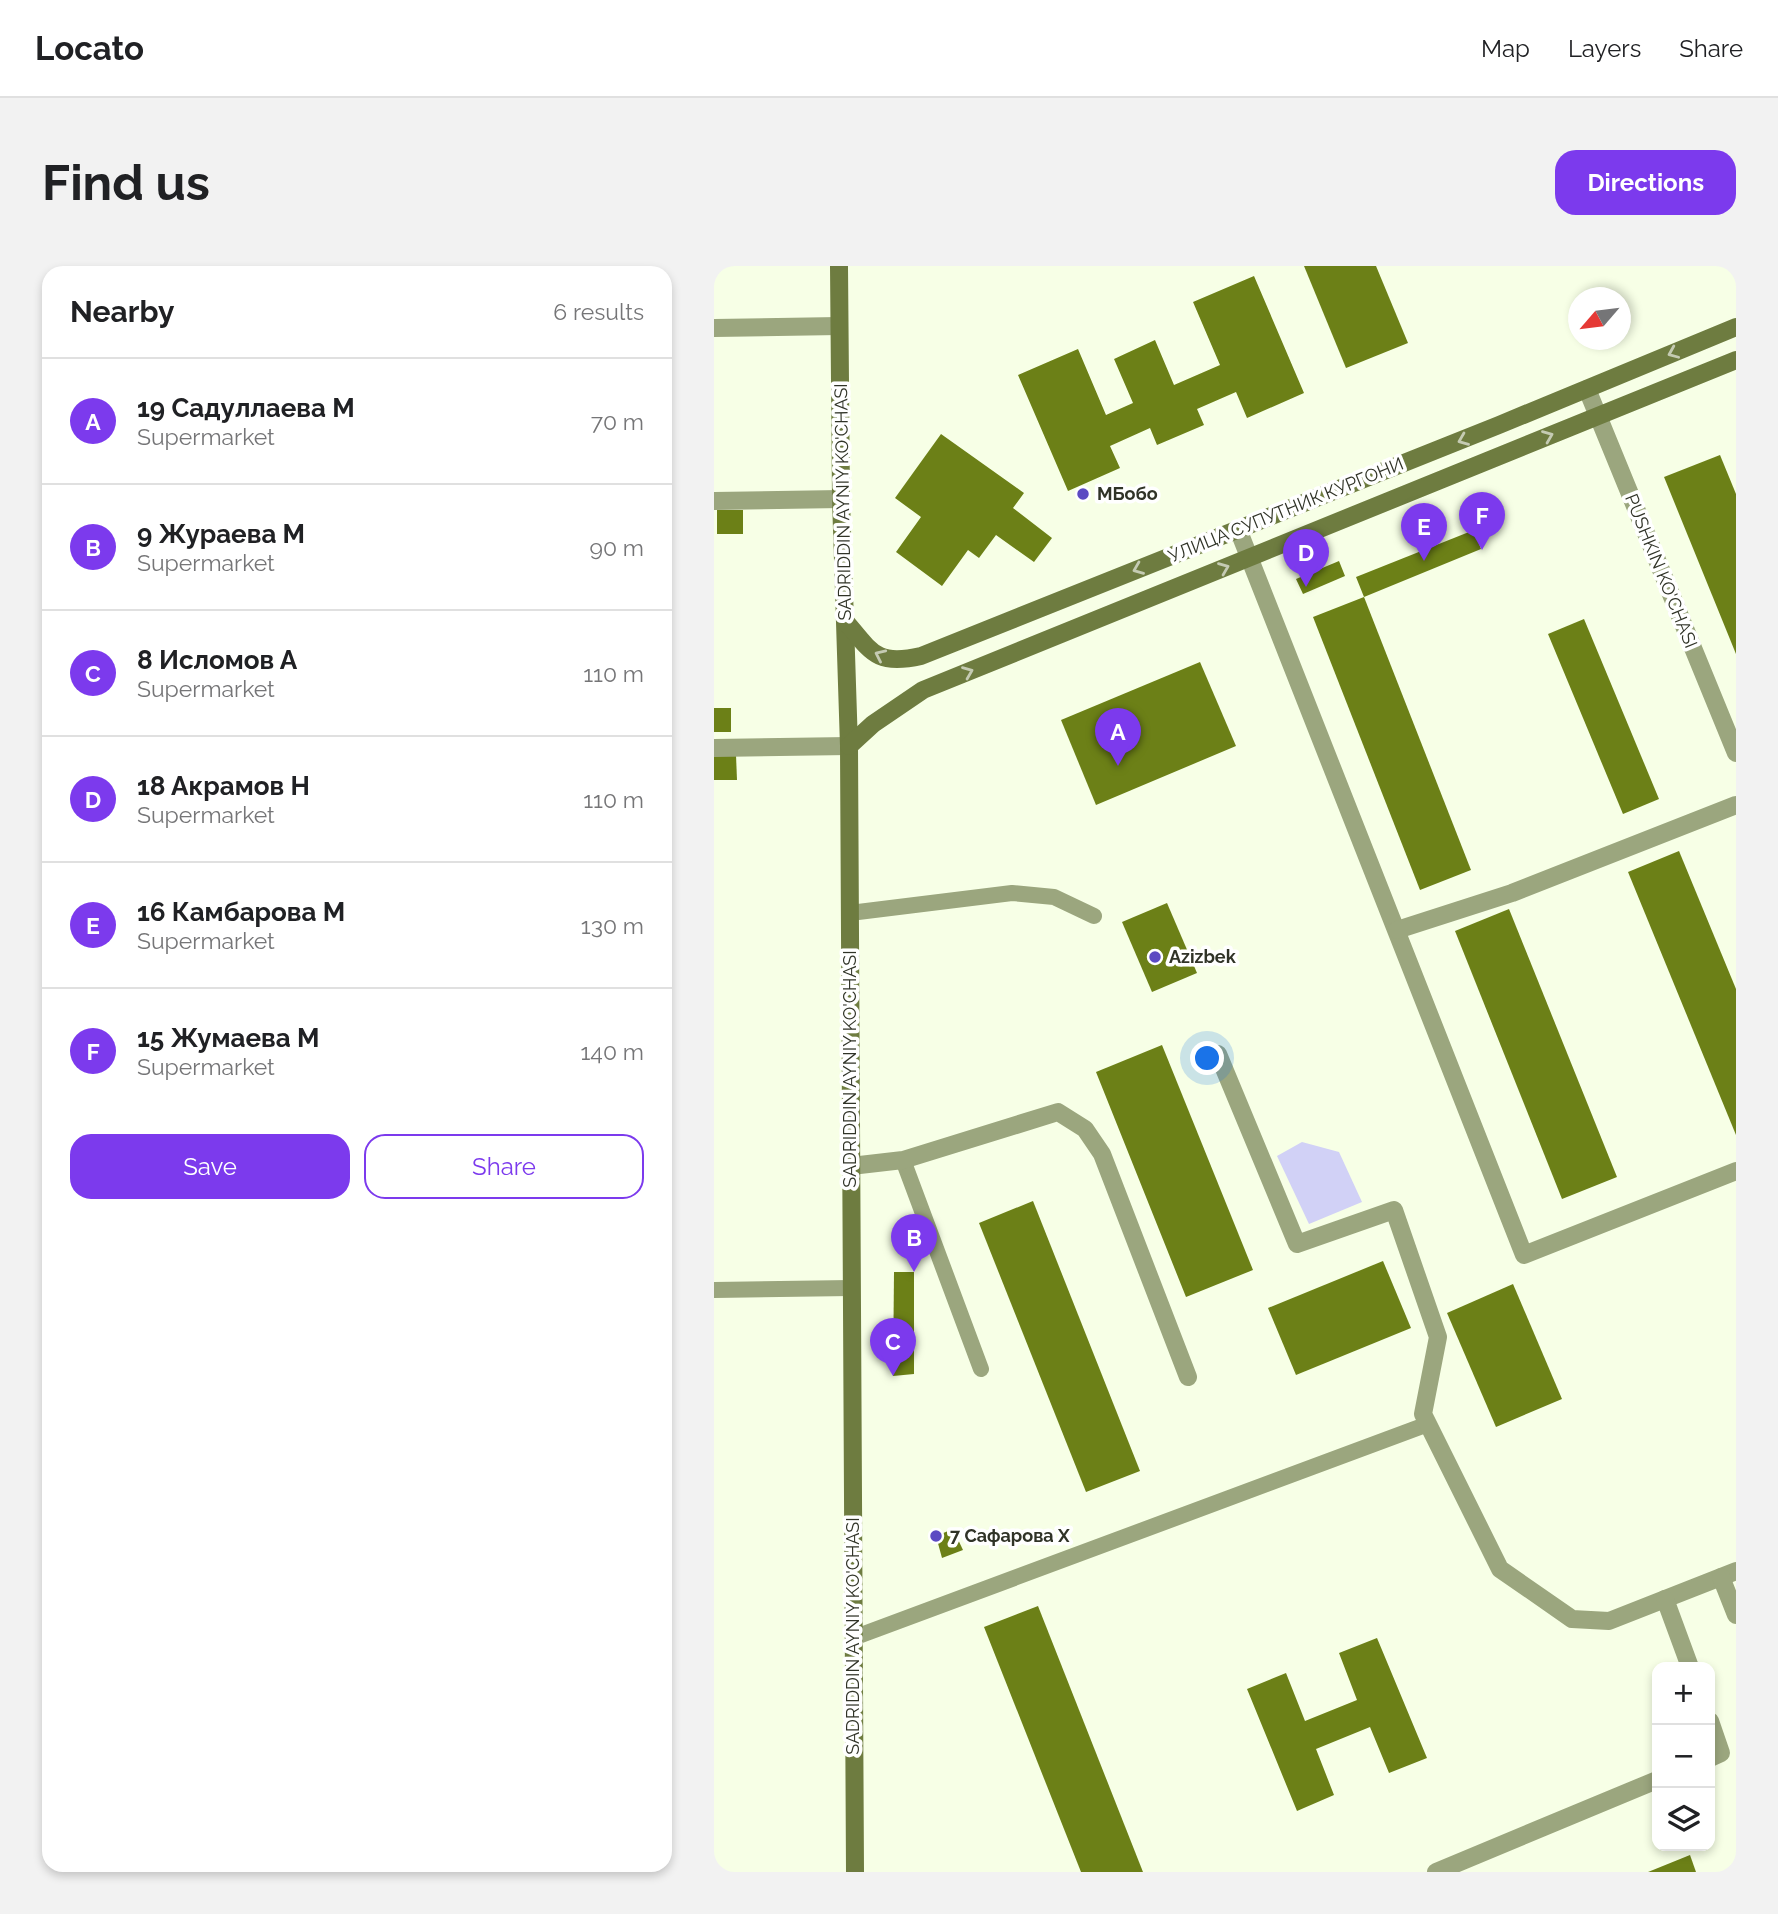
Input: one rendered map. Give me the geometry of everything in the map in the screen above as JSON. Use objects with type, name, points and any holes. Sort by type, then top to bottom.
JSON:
[{"type":"main road","name":"SADRIDDIN AYNIY KO'CHASI","points":[[839,266],[841,499],[849,746],[855,1872]]},
{"type":"main road","name":"УЛИЦА СУПУТНИК КУРГОНИ","points":[[846,622],[873,654],[895,661],[917,657],[1736,327]]},
{"type":"main road","points":[[849,746],[873,724],[929,688],[1736,360]]},
{"type":"main road","points":[[917,657],[929,688]]},
{"type":"street","points":[[714,328],[839,326]]},
{"type":"street","name":"PUSHKIN KO'CHASI","points":[[1587,389],[1736,753]]},
{"type":"street","points":[[714,501],[841,499]]},
{"type":"street","points":[[1238,529],[1524,1255],[1736,1171]]},
{"type":"street","points":[[714,748],[849,746]]},
{"type":"street","points":[[1397,930],[1511,893],[1736,805]]},
{"type":"street","points":[[1218,1054],[1297,1244],[1394,1210],[1438,1337],[1423,1414],[1500,1569],[1572,1619],[1609,1621],[1729,1574],[1736,1615]]},
{"type":"street","points":[[851,1166],[903,1160],[1058,1112],[1085,1129],[1102,1154],[1188,1377]]},
{"type":"street","points":[[1665,1599],[1688,1662]]},
{"type":"street","points":[[1712,1725],[1722,1753]]},
{"type":"street","points":[[1436,1872],[1652,1782]]},
{"type":"lane","points":[[850,913],[1012,893],[1054,897],[1094,916]]},
{"type":"lane","points":[[903,1160],[981,1369]]},
{"type":"lane","points":[[714,1290],[851,1288]]},
{"type":"lane","points":[[853,1638],[1429,1424]]},
{"type":"shaded area","points":[[1302,1142],[1339,1152],[1362,1202],[1309,1224],[1277,1156]]},
{"type":"building","points":[[1304,266],[1376,266],[1408,343],[1346,368]]},
{"type":"building","points":[[1254,276],[1304,393],[1247,418],[1236,392],[1197,409],[1204,425],[1157,445],[1150,428],[1110,446],[1120,468],[1068,491],[1018,375],[1078,349],[1106,415],[1133,403],[1114,359],[1155,340],[1174,385],[1220,365],[1193,302]]},
{"type":"building","points":[[941,434],[1024,493],[1013,508],[1052,538],[1034,562],[996,535],[979,558],[968,550],[942,586],[896,552],[921,517],[895,498]]},
{"type":"building","points":[[1720,455],[1736,494],[1736,654],[1664,477]]},
{"type":"building","points":[[717,510],[743,510],[743,534],[717,534]]},
{"type":"building","points":[[1474,530],[1481,549],[1364,597],[1356,577]]},
{"type":"building","points":[[1339,561],[1345,576],[1303,594],[1296,579]]},
{"type":"building","points":[[1364,597],[1471,870],[1420,890],[1313,617]]},
{"type":"building","points":[[1584,619],[1659,799],[1623,814],[1548,634]]},
{"type":"building","points":[[1200,662],[1236,746],[1096,805],[1061,720]]},
{"type":"building","points":[[714,708],[731,708],[731,732],[714,732]]},
{"type":"building","points":[[714,755],[736,755],[737,780],[714,780]]},
{"type":"building","points":[[1679,851],[1736,989],[1736,1135],[1628,872]]},
{"type":"building","points":[[1167,903],[1197,973],[1152,992],[1122,922]]},
{"type":"building","points":[[1509,909],[1617,1177],[1562,1199],[1455,931]]},
{"type":"building","points":[[1162,1045],[1253,1270],[1186,1297],[1096,1072]]},
{"type":"building","points":[[1033,1201],[1140,1471],[1086,1492],[979,1223]]},
{"type":"building","points":[[1383,1261],[1411,1328],[1296,1375],[1268,1308]]},
{"type":"building","points":[[894,1272],[914,1272],[914,1374],[893,1376]]},
{"type":"building","points":[[1513,1284],[1562,1399],[1496,1427],[1447,1313]]},
{"type":"building","points":[[953,1529],[963,1550],[942,1558],[936,1536]]},
{"type":"building","points":[[1038,1606],[1143,1872],[1081,1872],[984,1627]]},
{"type":"building","points":[[1377,1638],[1427,1758],[1389,1773],[1370,1727],[1316,1749],[1334,1795],[1297,1811],[1247,1689],[1286,1673],[1305,1721],[1357,1700],[1339,1653]]},
{"type":"building","points":[[1690,1855],[1696,1872],[1648,1872]]},
{"type":"place","name":"МБобо","points":[[1083,494]]},
{"type":"place","name":"15 Жумаева М","points":[[1482,550]]},
{"type":"place","name":"16 Камбарова М","points":[[1424,561]]},
{"type":"place","name":"18 Акрамов Н","points":[[1306,587]]},
{"type":"place","name":"19 Садуллаева М","points":[[1118,766]]},
{"type":"place","name":"Azizbek","points":[[1155,957]]},
{"type":"place","name":"9 Жураева М","points":[[914,1272]]},
{"type":"place","name":"8 Исломов А","points":[[893,1376]]},
{"type":"place","name":"7 Сафарова Х","points":[[936,1536]]}]
